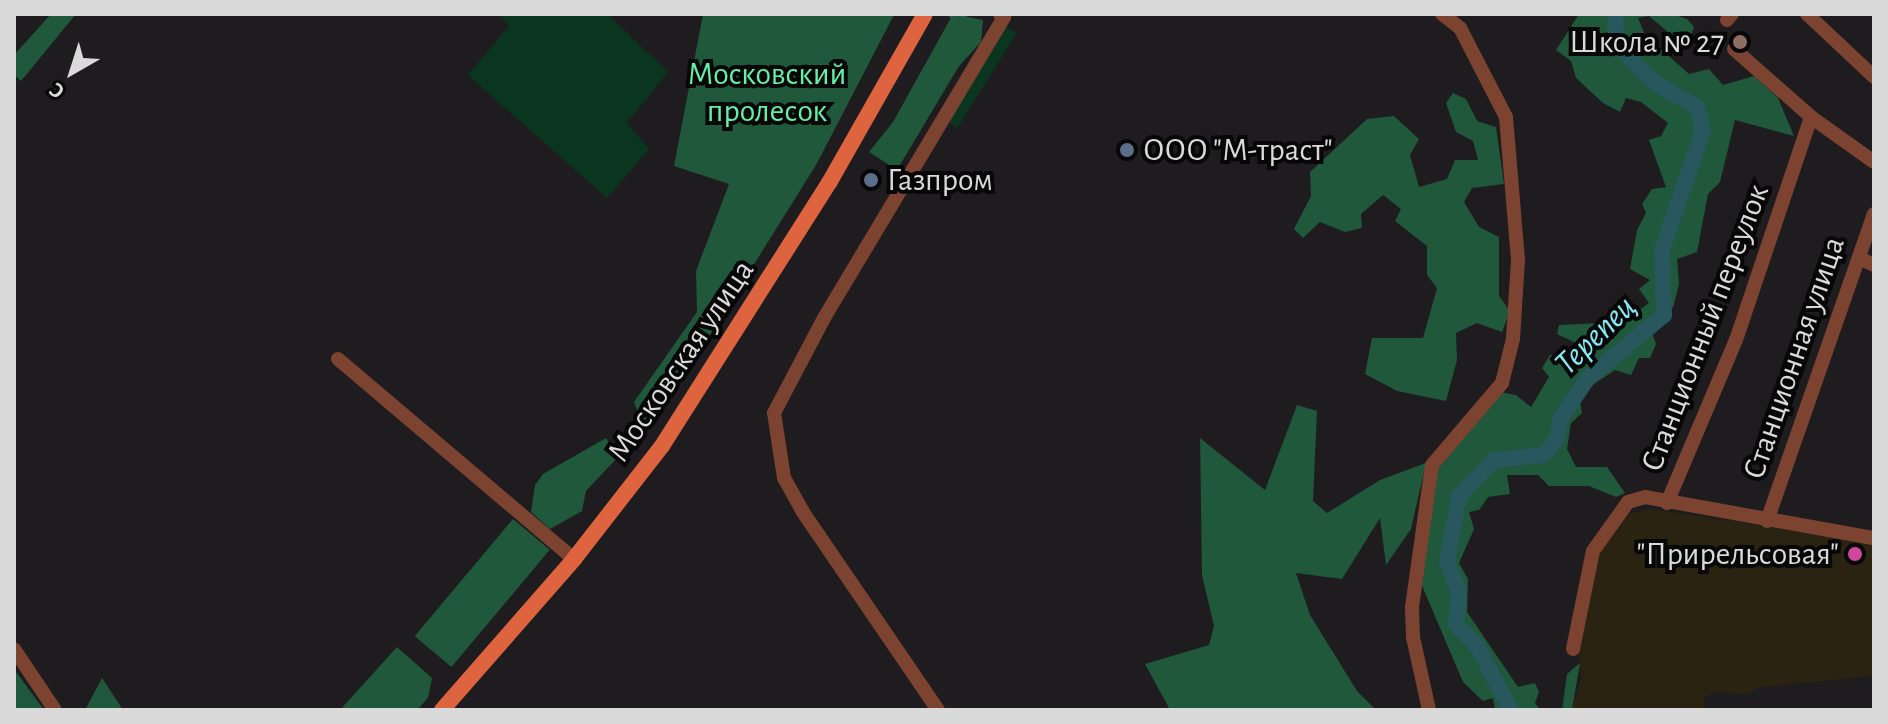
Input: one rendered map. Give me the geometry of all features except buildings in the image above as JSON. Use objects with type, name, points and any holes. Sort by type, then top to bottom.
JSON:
[{"type":"main road","name":"Московская улица","points":[[442,710],[574,559],[662,446],[720,361],[856,138],[925,14]]},
{"type":"street","points":[[938,710],[790,489],[780,461],[774,413],[824,318],[1004,17],[1000,14]]},
{"type":"street","points":[[1429,710],[1413,637],[1412,607],[1432,465],[1502,383],[1513,339],[1518,260],[1506,117],[1460,28],[1442,14]]},
{"type":"street","points":[[1807,14],[1874,77]]},
{"type":"street","points":[[1734,49],[1811,117],[1874,162]]},
{"type":"street","name":"Станционный переулок","points":[[1573,649],[1593,551],[1628,502],[1645,497],[1667,503],[1736,340],[1811,117]]},
{"type":"street","name":"Станционная улица","points":[[1767,521],[1874,214]]},
{"type":"street","points":[[1859,258],[1874,265]]},
{"type":"street","points":[[338,359],[574,559]]},
{"type":"street","points":[[1667,503],[1874,538]]},
{"type":"street","points":[[14,649],[55,710]]},
{"type":"shaded area","points":[[1650,509],[1874,542],[1874,676],[1760,687],[1746,694],[1715,692],[1704,698],[1704,710],[1572,710],[1581,677],[1579,650],[1597,552],[1620,516]]},
{"type":"green space","points":[[51,14],[76,14],[21,81],[14,75],[14,55]]},
{"type":"green space","points":[[499,14],[607,14],[668,72],[627,123],[649,149],[607,198],[468,75],[509,26]]},
{"type":"green space","name":"Московский пролесок","points":[[703,14],[894,15],[816,165],[673,394],[644,431],[634,402],[697,312],[696,271],[729,184],[674,166]]},
{"type":"green space","points":[[953,14],[983,20],[981,42],[959,66],[897,170],[869,152],[893,122]]},
{"type":"green space","points":[[1579,14],[1672,14],[1687,19],[1694,27],[1689,41],[1674,37],[1649,16],[1638,18],[1645,35],[1689,74],[1709,69],[1723,85],[1754,76],[1778,98],[1794,136],[1735,120],[1720,182],[1708,194],[1697,252],[1677,259],[1679,284],[1673,308],[1660,297],[1658,312],[1648,321],[1656,344],[1650,358],[1639,358],[1631,375],[1615,370],[1591,386],[1580,402],[1582,413],[1571,423],[1567,449],[1576,467],[1607,467],[1625,493],[1616,497],[1589,486],[1549,486],[1538,475],[1507,475],[1510,494],[1488,497],[1479,510],[1469,512],[1474,529],[1459,563],[1468,579],[1467,612],[1518,687],[1535,683],[1539,692],[1535,703],[1540,710],[1495,710],[1493,698],[1483,701],[1463,682],[1420,581],[1437,465],[1500,392],[1516,395],[1531,407],[1549,377],[1542,368],[1550,355],[1574,358],[1580,345],[1557,334],[1559,325],[1601,323],[1634,314],[1649,303],[1639,289],[1650,280],[1630,269],[1637,230],[1646,213],[1642,204],[1652,189],[1666,187],[1649,140],[1661,136],[1668,123],[1641,102],[1626,98],[1620,112],[1603,103],[1576,78],[1571,61],[1556,50]]},
{"type":"green space","points":[[1004,25],[1017,33],[957,128],[945,120]]},
{"type":"green space","points":[[1453,93],[1466,99],[1477,121],[1496,127],[1504,184],[1472,188],[1464,202],[1479,227],[1499,237],[1499,296],[1510,311],[1502,332],[1477,323],[1456,333],[1457,360],[1446,401],[1397,391],[1365,374],[1372,338],[1423,338],[1437,288],[1427,275],[1427,246],[1395,221],[1401,209],[1383,195],[1361,214],[1362,228],[1345,232],[1320,222],[1303,238],[1294,229],[1311,196],[1310,172],[1367,119],[1394,116],[1419,139],[1410,155],[1419,187],[1447,179],[1455,160],[1478,160],[1473,141],[1456,132],[1446,103]]},
{"type":"green space","points":[[1297,405],[1317,411],[1313,501],[1327,513],[1380,480],[1426,463],[1411,529],[1386,565],[1380,518],[1342,579],[1296,573],[1310,615],[1357,691],[1376,710],[1170,710],[1145,664],[1209,645],[1214,626],[1202,575],[1200,438],[1265,490]]},
{"type":"green space","points":[[606,438],[617,458],[586,491],[582,511],[550,529],[531,512],[535,485],[543,474]]},
{"type":"green space","points":[[513,519],[550,550],[451,667],[415,636]]},
{"type":"green space","points":[[397,647],[432,678],[428,698],[417,710],[340,710]]},
{"type":"green space","points":[[1580,663],[1572,710],[1562,710],[1567,674]]},
{"type":"green space","points":[[14,669],[44,710],[14,710]]},
{"type":"green space","points":[[102,678],[123,710],[85,710]]},
{"type":"waterway","points":[[950,16],[958,14]]},
{"type":"waterway","name":"Терепец","points":[[1511,710],[1477,646],[1456,625],[1459,592],[1447,562],[1459,496],[1494,460],[1544,455],[1557,439],[1560,419],[1588,378],[1664,315],[1662,250],[1703,130],[1697,107],[1655,83],[1615,43],[1616,14]]},
{"type":"place","name":"Школа № 27","points":[[1740,42]]},
{"type":"place","name":"ООО \"М-траст\"","points":[[1127,150]]},
{"type":"place","name":"Газпром","points":[[871,180]]},
{"type":"place","name":"\"Прирельсовая\"","points":[[1855,554]]}]
